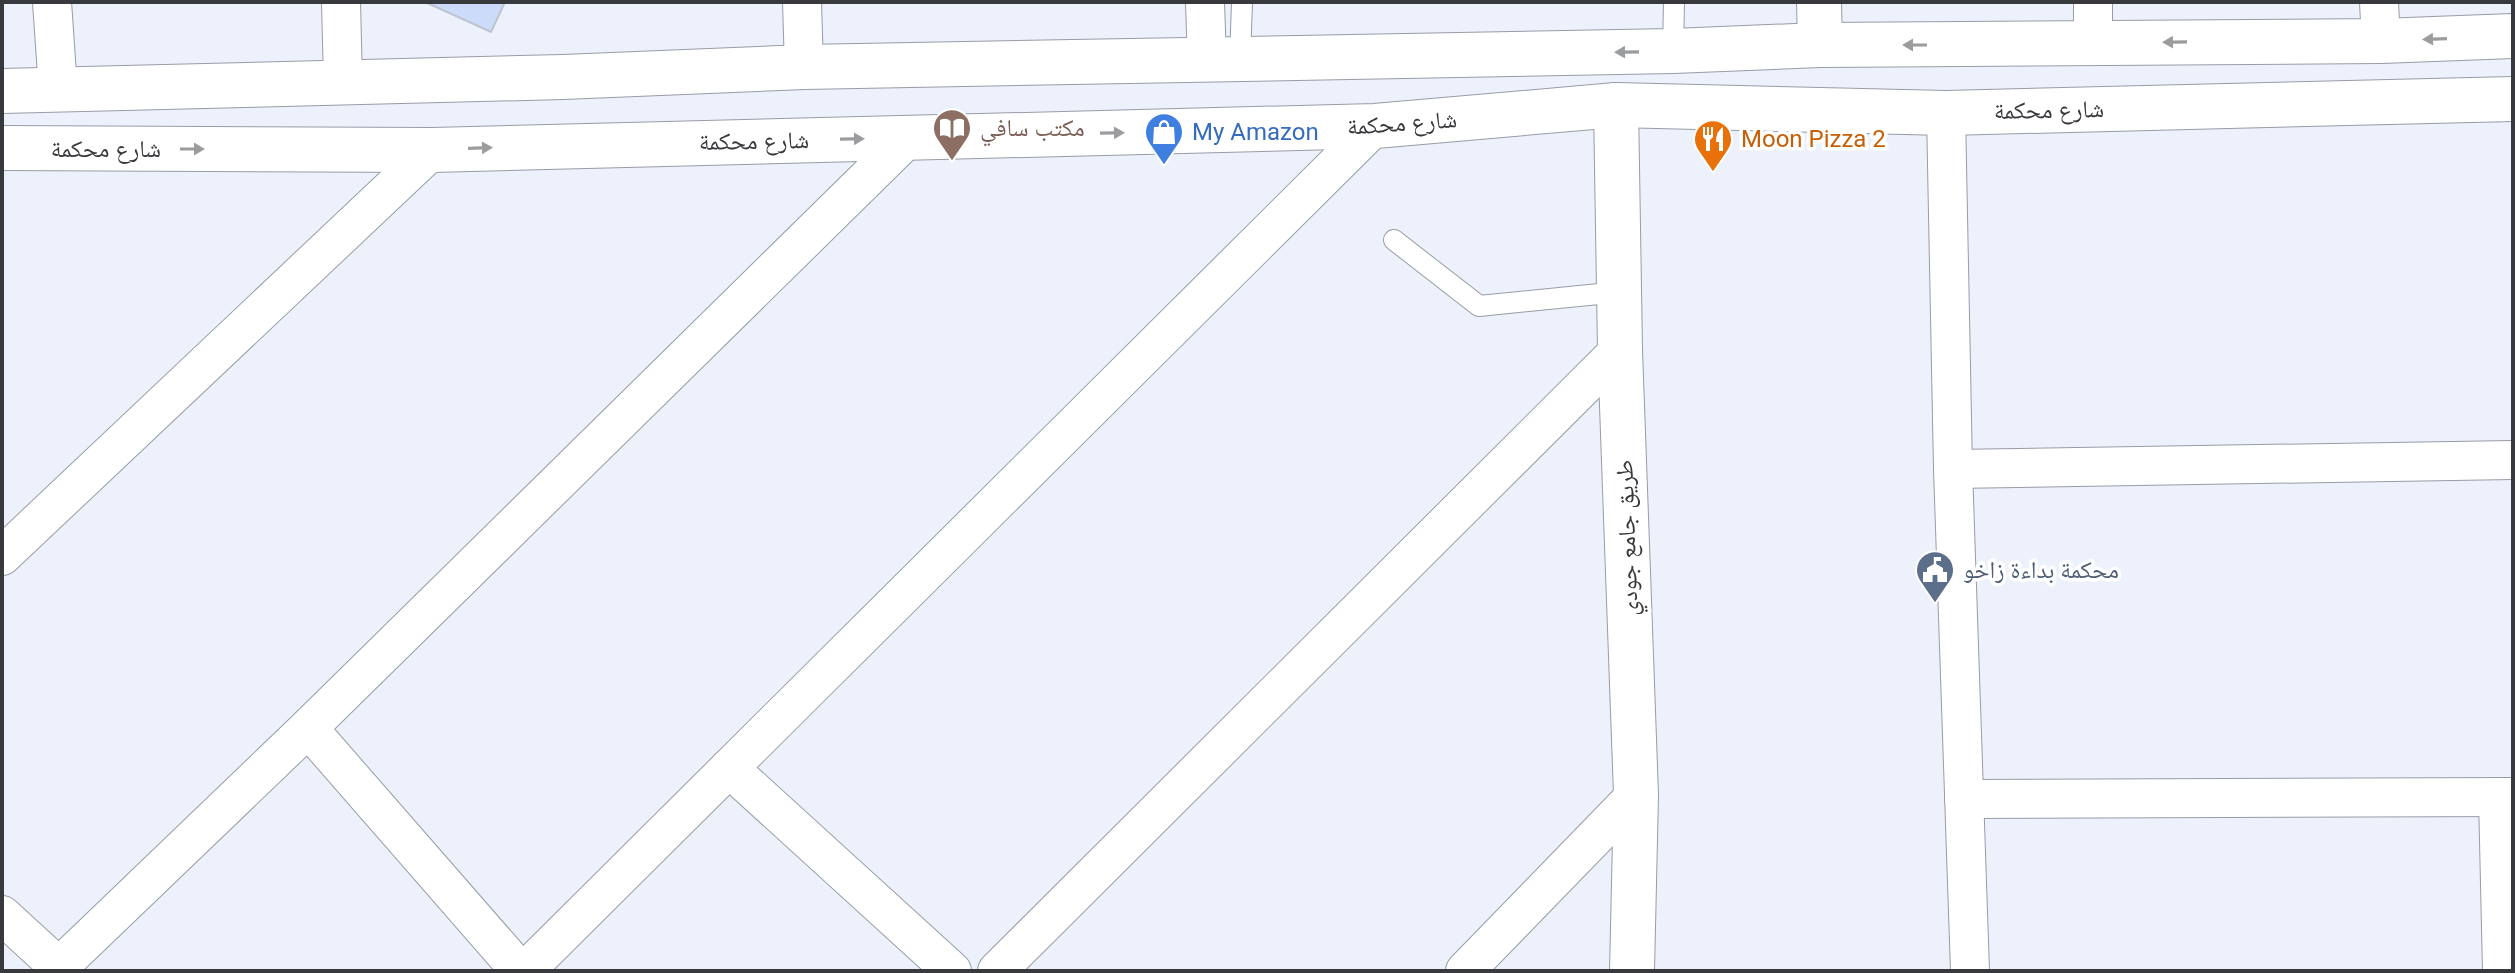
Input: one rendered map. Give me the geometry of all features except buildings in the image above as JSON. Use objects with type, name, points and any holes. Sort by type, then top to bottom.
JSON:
[{"type":"main road","points":[[1819,2],[1820,45]]},
{"type":"main road","points":[[2,91],[563,77],[804,67],[1673,51],[1820,45],[2093,23],[2380,21],[2513,36]]},
{"type":"main road","points":[[563,77],[565,146]]},
{"type":"main road","name":"شارع محكمة","points":[[2,148],[432,150],[1375,126],[1616,105],[1946,113],[2513,99]]},
{"type":"main road","name":"طريق جامع جودي","points":[[1616,105],[1620,350],[1636,795],[1632,971]]},
{"type":"street","points":[[52,2],[58,89]]},
{"type":"street","points":[[341,2],[343,82]]},
{"type":"street","points":[[802,2],[804,67]]},
{"type":"street","points":[[1205,2],[1224,61]]},
{"type":"street","points":[[1946,113],[1953,469],[1970,971]]},
{"type":"street","points":[[308,728],[523,971],[1375,126]]},
{"type":"street","points":[[2,915],[61,969],[908,138]]},
{"type":"street","points":[[2,556],[432,150]]},
{"type":"street","points":[[997,971],[1620,350]]},
{"type":"street","points":[[1953,469],[2513,460]]},
{"type":"street","points":[[729,768],[952,971]]},
{"type":"street","points":[[1465,971],[1636,795]]},
{"type":"street","points":[[1964,799],[2506,797],[2502,971]]},
{"type":"lane","points":[[1224,61],[1242,2]]},
{"type":"lane","points":[[1673,51],[1674,2]]},
{"type":"lane","points":[[1394,240],[1479,306],[1619,292]]},
{"type":"place","name":"مكتب سافي","points":[[952,162]]},
{"type":"place","name":"My Amazon","points":[[1164,166]]},
{"type":"place","name":"Moon Pizza 2","points":[[1713,173]]},
{"type":"place","name":"محكمة بداءة زاخو","points":[[1935,604]]}]
